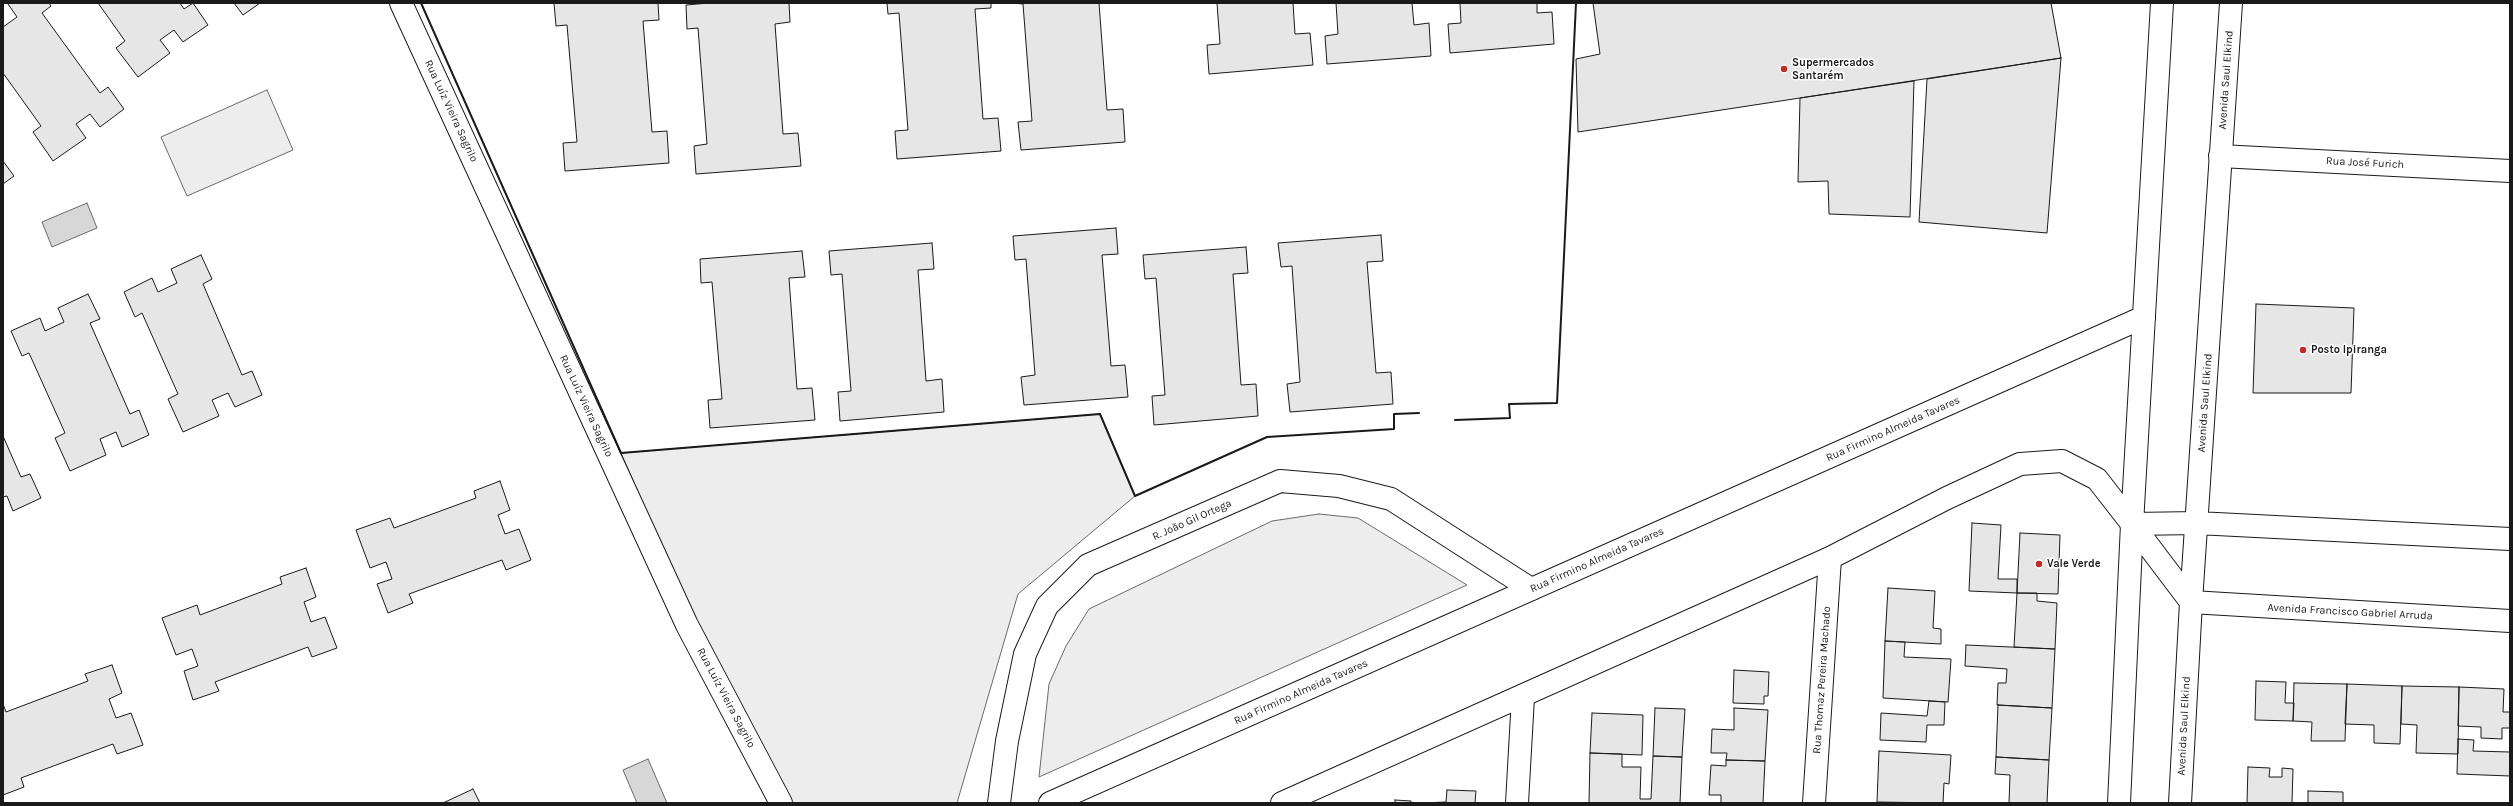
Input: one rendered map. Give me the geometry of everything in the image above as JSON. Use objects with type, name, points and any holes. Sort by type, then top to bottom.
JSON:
[{"type":"street","name":"Rua Luíz Vieira Sagrilo","points":[[402,3],[687,625],[781,803]]},
{"type":"street","points":[[2119,803],[2132,524],[2162,3]]},
{"type":"street","name":"Avenida Saul Elkind","points":[[2180,803],[2191,602],[2231,3]]},
{"type":"street","name":"Rua José Furich","points":[[2220,156],[2510,171]]},
{"type":"street","name":"Rua Firmino Almeida Tavares","points":[[1050,803],[2144,317]]},
{"type":"street","points":[[1282,803],[1523,697],[1830,558],[2020,464],[2062,461],[2097,479],[2191,602]]},
{"type":"street","name":"R. João Gil Ortega","points":[[999,803],[1007,741],[1025,654],[1047,606],[1088,565],[1280,481],[1339,486],[1391,499],[1531,589]]},
{"type":"street","points":[[2132,524],[2197,523],[2510,539]]},
{"type":"street","name":"Rua Thomaz Pereira Machado","points":[[1814,803],[1830,558]]},
{"type":"street","name":"Avenida Francisco Gabriel Arruda","points":[[2191,602],[2510,621]]},
{"type":"street","points":[[1518,803],[1523,697]]},
{"type":"shaded area","points":[[267,90],[293,150],[187,196],[161,137]]},
{"type":"shaded area","points":[[87,203],[97,228],[52,247],[42,222]]},
{"type":"shaded area","points":[[1100,414],[1135,496],[1018,594],[957,803],[775,803],[621,453]]},
{"type":"shaded area","points":[[1319,514],[1358,518],[1467,585],[1039,777],[1049,684],[1066,646],[1089,609],[1272,521]]},
{"type":"shaded area","points":[[648,759],[667,803],[637,803],[623,770]]},
{"type":"building","points":[[49,3],[51,6],[42,13],[100,93],[108,87],[124,109],[100,127],[90,114],[76,124],[86,138],[53,161],[33,132],[41,126],[3,73],[3,27],[17,17],[8,4]]},
{"type":"building","points":[[98,3],[180,3],[184,9],[193,3],[208,25],[183,42],[174,30],[160,40],[170,53],[138,77],[116,48],[125,41]]},
{"type":"building","points":[[234,3],[260,3],[243,15]]},
{"type":"building","points":[[554,3],[658,3],[659,20],[643,21],[652,132],[667,131],[669,163],[565,171],[563,143],[577,142],[567,25],[556,26]]},
{"type":"building","points":[[709,3],[789,3],[790,22],[775,24],[783,134],[798,133],[801,166],[696,174],[694,146],[707,144],[698,28],[687,29],[686,5]]},
{"type":"building","points":[[887,3],[991,3],[991,8],[975,9],[983,119],[998,118],[1001,151],[897,159],[895,131],[908,130],[899,13],[888,14]]},
{"type":"building","points":[[1012,3],[1099,3],[1107,110],[1123,109],[1125,142],[1021,150],[1018,122],[1032,121],[1023,4]]},
{"type":"building","points":[[1217,3],[1293,3],[1295,34],[1310,33],[1313,65],[1209,74],[1207,45],[1220,44]]},
{"type":"building","points":[[1336,3],[1412,3],[1414,25],[1429,23],[1431,56],[1327,64],[1325,36],[1338,34]]},
{"type":"building","points":[[1460,3],[1537,3],[1537,13],[1552,12],[1554,44],[1450,53],[1448,24],[1461,23]]},
{"type":"building","name":"Supermercados Santarém","points":[[1593,3],[2051,3],[2061,58],[1578,132],[1576,59],[1600,54]]},
{"type":"building","points":[[2061,58],[2047,233],[1919,222],[1927,79]]},
{"type":"building","points":[[1914,81],[1910,217],[1829,214],[1828,181],[1798,182],[1800,98]]},
{"type":"building","points":[[3,161],[14,176],[3,184]]},
{"type":"building","points":[[1116,228],[1118,254],[1102,255],[1111,366],[1125,365],[1128,397],[1024,405],[1021,377],[1035,375],[1026,259],[1015,260],[1013,236]]},
{"type":"building","points":[[1381,235],[1383,261],[1367,262],[1376,373],[1391,372],[1393,404],[1290,412],[1287,384],[1300,382],[1292,266],[1281,267],[1278,243]]},
{"type":"building","points":[[932,243],[934,269],[918,270],[926,381],[942,379],[944,412],[840,421],[838,392],[851,391],[842,274],[831,275],[829,251]]},
{"type":"building","points":[[1246,247],[1248,273],[1233,274],[1241,385],[1256,384],[1258,416],[1154,425],[1152,396],[1165,395],[1156,278],[1145,279],[1143,255]]},
{"type":"building","points":[[802,251],[805,277],[789,278],[797,389],[812,388],[815,420],[710,428],[708,400],[722,399],[712,282],[701,283],[700,259]]},
{"type":"building","points":[[201,255],[212,279],[203,284],[242,375],[252,371],[262,395],[235,407],[228,393],[212,400],[219,416],[183,432],[168,399],[178,394],[142,313],[135,317],[124,292],[152,278],[158,292],[177,283],[171,269]]},
{"type":"building","points":[[88,294],[100,319],[90,323],[130,414],[139,410],[149,435],[122,447],[116,432],[100,439],[106,455],[70,471],[55,438],[65,433],[29,353],[22,356],[11,331],[40,318],[45,331],[64,322],[58,308]]},
{"type":"building","name":"Posto Ipiranga","points":[[2256,304],[2354,308],[2351,393],[2253,393]]},
{"type":"building","points":[[3,436],[21,477],[30,474],[41,498],[13,511],[7,496],[3,497]]},
{"type":"building","points":[[500,481],[510,510],[498,515],[505,534],[519,529],[531,560],[506,570],[502,560],[409,594],[413,603],[388,613],[377,584],[392,579],[386,562],[370,568],[356,530],[390,518],[394,528],[476,498],[474,491]]},
{"type":"building","points":[[1972,523],[2001,525],[1998,579],[2017,579],[2017,593],[1969,591]]},
{"type":"building","name":"Vale Verde","points":[[2020,533],[2060,535],[2058,594],[2017,593]]},
{"type":"building","points":[[306,568],[316,597],[304,602],[311,622],[325,617],[337,648],[312,657],[308,647],[215,682],[219,691],[193,700],[184,671],[198,666],[192,649],[176,655],[162,618],[197,605],[200,615],[282,584],[280,577]]},
{"type":"building","points":[[1888,588],[1935,591],[1933,628],[1941,629],[1941,644],[1885,641]]},
{"type":"building","points":[[2017,593],[2037,593],[2037,601],[2057,603],[2055,649],[2014,647]]},
{"type":"building","points":[[1885,641],[1905,642],[1904,657],[1951,659],[1948,702],[1883,698]]},
{"type":"building","points":[[1966,645],[2055,649],[2052,708],[1997,705],[1998,683],[2006,683],[2007,669],[1965,666]]},
{"type":"building","points":[[112,665],[122,693],[109,699],[116,718],[131,713],[143,745],[117,754],[113,744],[21,778],[24,787],[3,795],[3,704],[6,712],[88,681],[85,674]]},
{"type":"building","points":[[1734,670],[1769,672],[1768,696],[1764,696],[1764,704],[1733,703]]},
{"type":"building","points":[[2256,681],[2286,682],[2285,703],[2294,703],[2293,721],[2255,720]]},
{"type":"building","points":[[2294,683],[2347,684],[2345,741],[2311,741],[2312,722],[2293,721]]},
{"type":"building","points":[[2347,684],[2402,686],[2400,744],[2374,743],[2374,725],[2345,724]]},
{"type":"building","points":[[2402,686],[2459,687],[2458,754],[2416,753],[2417,725],[2401,724]]},
{"type":"building","points":[[2459,687],[2504,689],[2503,712],[2510,712],[2510,728],[2502,728],[2502,739],[2481,738],[2481,727],[2458,726]]},
{"type":"building","points":[[1929,701],[1945,702],[1944,725],[1927,725],[1926,742],[1880,740],[1881,713],[1927,716]]},
{"type":"building","points":[[1998,705],[2052,708],[2049,760],[1996,757]]},
{"type":"building","points":[[1655,708],[1685,709],[1682,757],[1653,756]]},
{"type":"building","points":[[1734,708],[1768,710],[1765,761],[1726,760],[1727,753],[1711,753],[1712,729],[1734,730]]},
{"type":"building","points":[[1592,713],[1643,715],[1642,755],[1590,753]]},
{"type":"building","points":[[2458,739],[2474,740],[2473,751],[2510,752],[2510,776],[2457,774]]},
{"type":"building","points":[[1879,751],[1951,755],[1949,784],[1944,783],[1943,803],[1877,802]]},
{"type":"building","points":[[1590,753],[1622,754],[1622,767],[1641,767],[1640,799],[1651,799],[1653,756],[1682,757],[1680,803],[1589,803]]},
{"type":"building","points":[[1996,757],[2049,760],[2047,803],[2009,803],[2010,775],[1995,774]]},
{"type":"building","points":[[1726,760],[1765,761],[1763,803],[1721,803],[1721,795],[1709,795],[1711,765],[1726,766]]},
{"type":"building","points":[[2248,767],[2270,768],[2269,777],[2282,777],[2282,768],[2293,769],[2292,803],[2247,803]]},
{"type":"building","points":[[473,789],[480,803],[443,803]]},
{"type":"building","points":[[1447,790],[1476,791],[1475,803],[1421,803],[1446,802]]},
{"type":"building","points":[[2308,791],[2343,792],[2343,803],[2308,803]]},
{"type":"building","points":[[1395,800],[1411,801],[1411,803],[1395,803]]},
{"type":"wall","points":[[421,3],[621,453],[1100,414],[1135,496],[1267,437],[1394,429],[1394,414],[1419,413]]},
{"type":"wall","points":[[1455,420],[1510,418],[1509,404],[1557,403],[1576,3]]},
{"type":"place","name":"Supermercados Santarém","points":[[1784,69]]},
{"type":"place","name":"Posto Ipiranga","points":[[2303,350]]},
{"type":"place","name":"Vale Verde","points":[[2039,564]]}]
